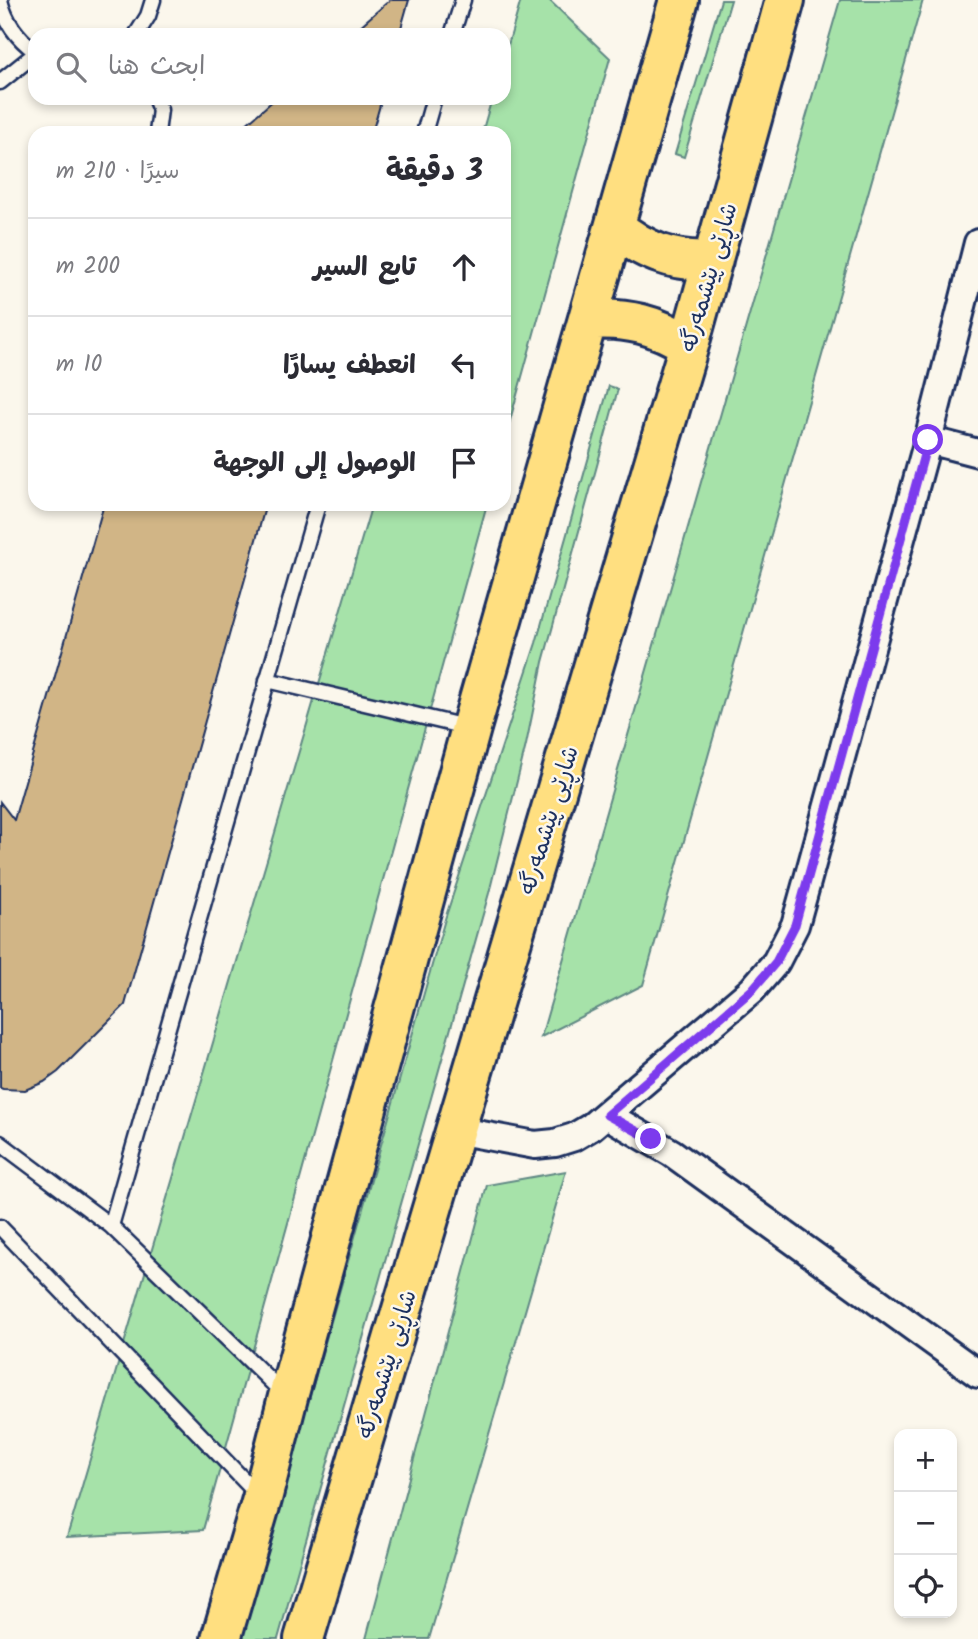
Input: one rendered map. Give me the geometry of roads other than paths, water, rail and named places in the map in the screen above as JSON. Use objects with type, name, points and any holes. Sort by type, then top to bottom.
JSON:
[{"type":"highway","points":[[221,1639],[262,1499],[471,728],[679,0]]},
{"type":"highway","name":"شاڕێی پێشمەرگە","points":[[304,1639],[690,345],[785,0]]},
{"type":"highway","points":[[615,227],[628,239],[660,255],[687,260],[713,260]]},
{"type":"highway","points":[[589,320],[606,318],[642,323],[658,328],[690,345]]},
{"type":"street","points":[[455,1130],[535,1145],[574,1137],[607,1115],[752,990],[776,962],[795,925],[928,440],[973,288],[978,243]]},
{"type":"street","points":[[928,440],[978,453]]},
{"type":"street","points":[[607,1115],[672,1153],[978,1374]]},
{"type":"lane","points":[[140,28],[153,0]]},
{"type":"lane","points":[[455,28],[463,0]]},
{"type":"lane","points":[[1,7],[20,38],[28,45]]},
{"type":"lane","points":[[0,82],[28,58]]},
{"type":"lane","points":[[158,105],[158,126]]},
{"type":"lane","points":[[426,126],[432,105]]},
{"type":"lane","points":[[111,1226],[316,511]]},
{"type":"lane","points":[[267,680],[471,728]]},
{"type":"lane","points":[[0,1143],[111,1226],[288,1398]]},
{"type":"lane","points":[[0,1227],[262,1499]]}]
